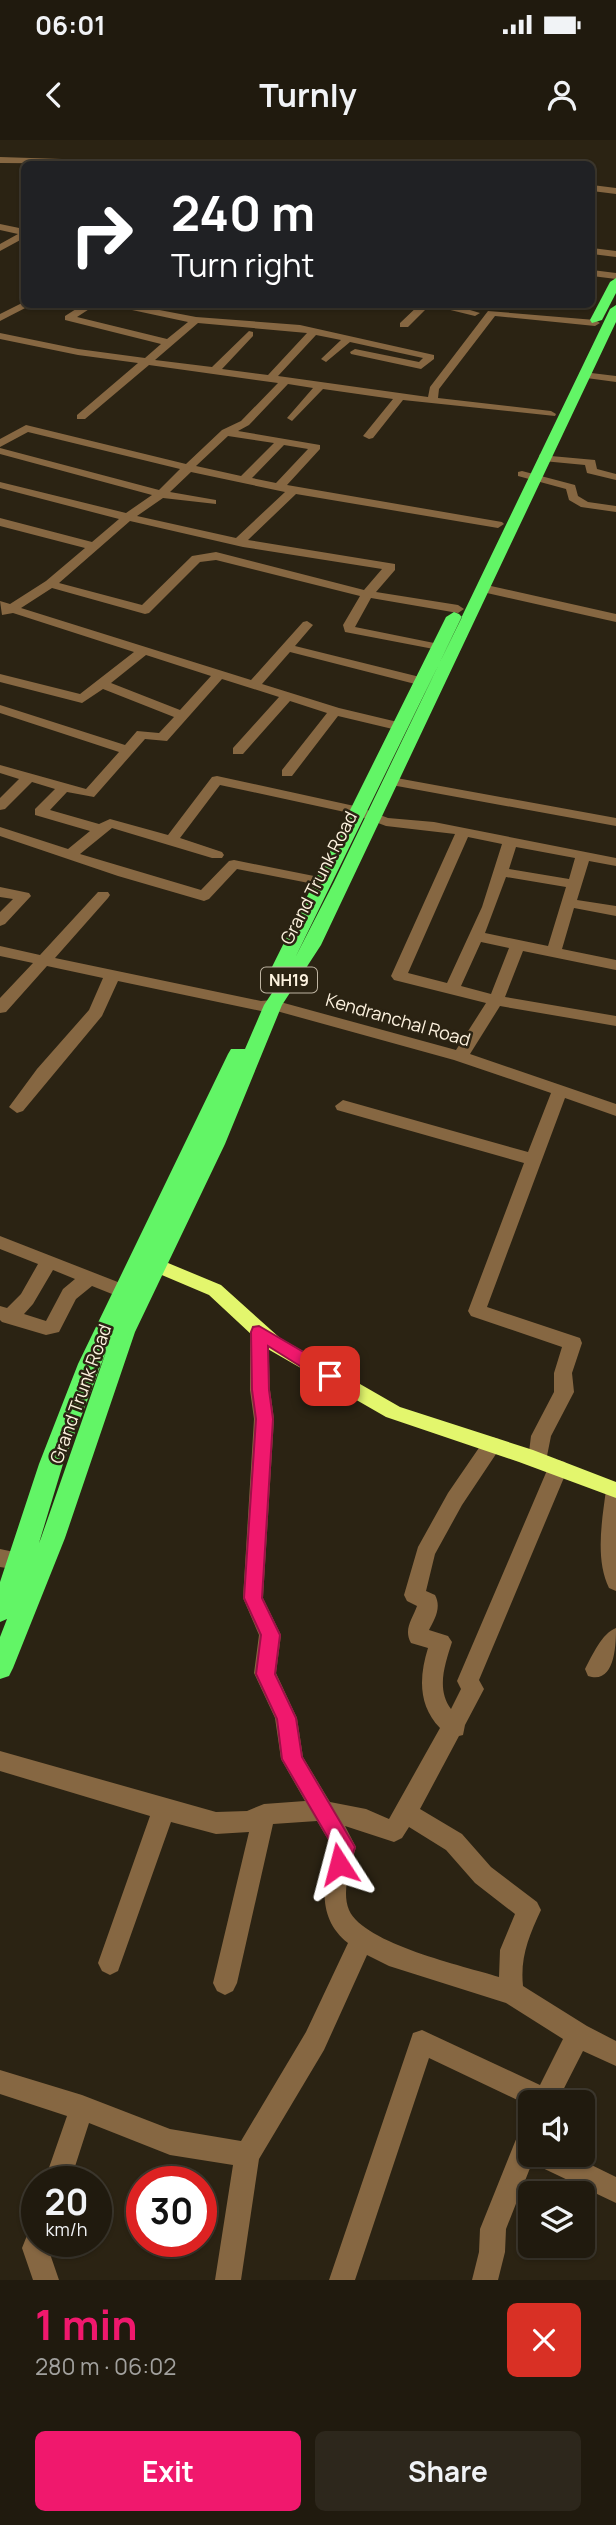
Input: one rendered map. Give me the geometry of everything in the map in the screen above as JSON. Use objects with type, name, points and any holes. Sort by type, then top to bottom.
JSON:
[{"type":"highway","name":"Grand Trunk Road","points":[[0,1611],[21,1561],[51,1464],[121,1291],[267,1006],[324,882],[365,815],[391,781],[482,588],[551,414],[595,323],[615,291]]},
{"type":"highway","name":"Grand Trunk Road","points":[[0,1668],[43,1564],[124,1332],[215,1144],[267,1006],[312,945],[401,727],[498,524],[528,475],[545,455],[583,375],[615,291]]},
{"type":"main road","points":[[156,1265],[215,1290],[273,1343],[393,1412],[616,1490]]},
{"type":"street","points":[[0,160],[26,161]]},
{"type":"street","points":[[595,188],[616,191]]},
{"type":"street","points":[[0,227],[21,232]]},
{"type":"street","points":[[0,248],[21,235]]},
{"type":"street","points":[[595,251],[616,254]]},
{"type":"street","points":[[595,274],[615,291]]},
{"type":"street","points":[[0,318],[21,308]]},
{"type":"street","points":[[85,308],[69,318],[169,342]]},
{"type":"street","points":[[130,308],[230,325],[290,326],[430,357],[421,366],[355,352]]},
{"type":"street","points":[[166,315],[174,308]]},
{"type":"street","points":[[404,325],[422,308]]},
{"type":"street","points":[[452,308],[475,313]]},
{"type":"street","points":[[433,400],[434,389],[490,314],[504,313],[595,323]]},
{"type":"street","points":[[81,416],[196,320]]},
{"type":"street","points":[[271,378],[314,331]]},
{"type":"street","points":[[215,370],[249,334]]},
{"type":"street","points":[[0,336],[285,381],[551,414]]},
{"type":"street","points":[[326,359],[349,338]]},
{"type":"street","points":[[583,375],[616,379]]},
{"type":"street","points":[[4,610],[50,584],[96,547],[127,517],[161,494],[226,432],[245,423],[285,381]]},
{"type":"street","points":[[292,418],[321,385]]},
{"type":"street","points":[[369,436],[401,396]]},
{"type":"street","points":[[0,444],[26,428],[61,433],[244,480],[393,510],[498,524]]},
{"type":"street","points":[[226,432],[316,447],[279,487]]},
{"type":"street","points":[[244,480],[282,441]]},
{"type":"street","points":[[0,451],[161,494],[212,502]]},
{"type":"street","points":[[545,455],[557,461],[591,462],[591,471],[616,477]]},
{"type":"street","points":[[528,475],[559,481],[571,487],[573,498],[585,505],[616,509]]},
{"type":"street","points":[[0,485],[239,542],[337,561],[391,567],[367,594],[349,629],[439,649]]},
{"type":"street","points":[[239,542],[295,489]]},
{"type":"street","points":[[0,522],[96,547]]},
{"type":"street","points":[[251,565],[268,548]]},
{"type":"street","points":[[50,584],[145,610],[196,559],[216,556],[367,594],[458,609]]},
{"type":"street","points":[[482,588],[616,618]]},
{"type":"street","points":[[4,610],[335,711],[401,727]]},
{"type":"street","points":[[253,686],[307,625]]},
{"type":"street","points":[[288,648],[424,682]]},
{"type":"street","points":[[0,678],[82,699],[143,651]]},
{"type":"street","points":[[0,769],[89,794],[142,734],[162,738],[218,676]]},
{"type":"street","points":[[103,684],[180,715]]},
{"type":"street","points":[[238,751],[287,696]]},
{"type":"street","points":[[0,709],[128,750]]},
{"type":"street","points":[[287,772],[335,711]]},
{"type":"street","points":[[0,806],[29,777]]},
{"type":"street","points":[[171,840],[217,780],[415,827],[434,826],[616,862]]},
{"type":"street","points":[[391,781],[616,822]]},
{"type":"street","points":[[64,787],[40,812],[101,829]]},
{"type":"street","points":[[70,855],[110,823],[217,855]]},
{"type":"street","points":[[463,832],[399,976],[496,1000],[616,1021]]},
{"type":"street","points":[[2,834],[204,896],[234,864],[324,882]]},
{"type":"street","points":[[452,989],[489,907],[510,842]]},
{"type":"street","points":[[553,953],[583,857]]},
{"type":"street","points":[[500,872],[575,884]]},
{"type":"street","points":[[0,892],[24,896],[0,922]]},
{"type":"street","points":[[0,1008],[103,895]]},
{"type":"street","points":[[570,903],[616,911]]},
{"type":"street","points":[[475,936],[616,965]]},
{"type":"street","points":[[460,1056],[496,1000],[518,943]]},
{"type":"street","name":"Kendranchal Road","points":[[0,951],[267,1006],[460,1056],[559,1093],[616,1110]]},
{"type":"street","points":[[18,1107],[43,1073],[96,1012],[112,976]]},
{"type":"street","points":[[0,1761],[164,1811],[216,1823],[249,1821],[264,1814],[320,1810],[366,1820],[394,1831],[455,1728],[474,1689],[468,1681],[548,1464],[541,1436],[564,1392],[563,1373],[573,1343],[477,1311],[559,1093]]},
{"type":"street","points":[[343,1106],[534,1160]]},
{"type":"street","points":[[0,1242],[121,1291]]},
{"type":"street","points":[[4,1315],[27,1298],[49,1261]]},
{"type":"street","points":[[4,1315],[52,1327],[69,1294],[91,1277]]},
{"type":"street","points":[[259,1332],[260,1390],[264,1419],[253,1598],[270,1635],[265,1674],[286,1718],[292,1759],[320,1810],[345,1847],[334,1880],[338,1914],[347,1929],[389,1954],[512,1993],[578,2035],[616,2054]]},
{"type":"street","points":[[455,1728],[440,1716],[430,1676],[441,1642],[418,1637],[420,1618],[425,1619],[428,1601],[414,1595],[425,1553],[456,1499],[492,1445]]},
{"type":"street","points":[[616,1490],[610,1532],[616,1582]]},
{"type":"street","points":[[0,1558],[43,1564]]},
{"type":"street","points":[[596,1669],[616,1637]]},
{"type":"street","points":[[110,1963],[164,1811]]},
{"type":"street","points":[[406,1813],[454,1842],[483,1875],[529,1910],[516,1935],[508,1963],[512,1993]]},
{"type":"street","points":[[225,1983],[264,1814]]},
{"type":"street","points":[[228,2280],[247,2155],[315,2041],[362,1939]]},
{"type":"street","points":[[550,2090],[578,2035]]},
{"type":"street","points":[[342,2280],[422,2042],[521,2090]]},
{"type":"street","points":[[0,2082],[82,2108],[170,2142],[247,2155]]},
{"type":"street","points":[[62,2166],[82,2108]]},
{"type":"street","points":[[485,2280],[492,2252],[493,2229],[522,2167]]},
{"type":"street","points":[[572,2167],[616,2190]]},
{"type":"street","points":[[38,2257],[46,2280]]},
{"type":"route","points":[[330,1376],[259,1332],[260,1390],[264,1419],[253,1598],[270,1635],[265,1674],[286,1718],[292,1759],[320,1810],[345,1847],[339,1864]]}]
